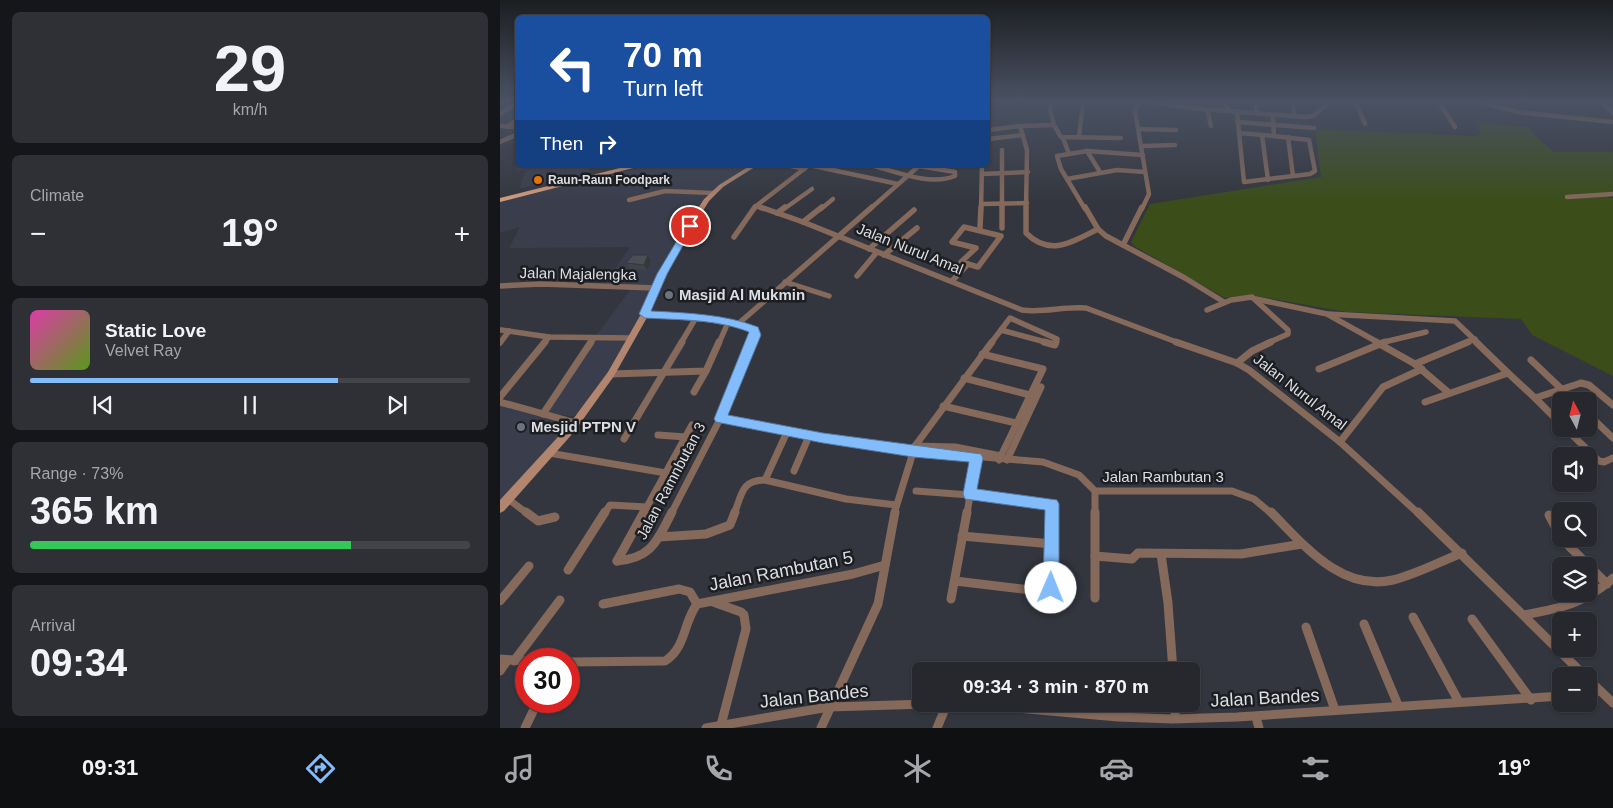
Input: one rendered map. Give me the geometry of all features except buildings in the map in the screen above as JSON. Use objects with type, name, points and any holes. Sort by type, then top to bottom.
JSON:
[{"type":"main road","points":[[500,195],[625,167]]},
{"type":"main road","points":[[500,200],[625,167]]},
{"type":"main road","points":[[500,508],[576,423],[611,374],[645,314],[655,288],[694,218],[713,193],[753,167]]},
{"type":"street","points":[[500,142],[515,135]]},
{"type":"street","points":[[990,139],[1023,135],[1027,150],[1028,172],[1026,233],[1039,243],[1060,247],[1098,229]]},
{"type":"street","points":[[1058,135],[1063,138],[1104,136],[1121,138]]},
{"type":"street","points":[[1123,245],[1138,212],[1147,199],[1146,172],[1139,135]]},
{"type":"street","points":[[1239,135],[1242,180],[1247,183],[1268,180],[1312,173],[1316,168],[1309,140],[1262,135],[1268,180]]},
{"type":"street","points":[[1288,137],[1293,176]]},
{"type":"street","points":[[1063,138],[1069,154]]},
{"type":"street","points":[[1142,146],[1175,145]]},
{"type":"street","points":[[1002,150],[1002,228]]},
{"type":"street","points":[[1142,155],[1087,151],[1056,158],[1098,229],[1224,302]]},
{"type":"street","points":[[1087,151],[1100,172]]},
{"type":"street","points":[[795,167],[804,169]]},
{"type":"street","points":[[734,237],[756,206],[806,167]]},
{"type":"street","points":[[818,167],[898,184]]},
{"type":"street","points":[[878,167],[908,176],[949,178],[955,176],[956,167]]},
{"type":"street","points":[[738,324],[919,167]]},
{"type":"street","points":[[926,167],[955,172]]},
{"type":"street","points":[[980,227],[982,167]]},
{"type":"street","points":[[1067,179],[1120,170],[1146,172]]},
{"type":"street","points":[[982,174],[1028,172]]},
{"type":"street","points":[[777,213],[812,189]]},
{"type":"street","points":[[629,200],[664,191],[713,193]]},
{"type":"street","points":[[1567,197],[1613,194]]},
{"type":"street","points":[[803,222],[833,199]]},
{"type":"street","points":[[981,204],[1027,203]]},
{"type":"street","name":"Jalan Nurul Amal","points":[[756,206],[803,222],[1022,310],[1039,312],[1074,307],[1092,310],[1149,333],[1237,363],[1249,370],[1340,442],[1462,553],[1576,667]]},
{"type":"street","points":[[869,248],[914,210]]},
{"type":"street","points":[[976,248],[961,262],[978,267],[1001,236],[964,227],[952,242],[976,248],[989,252]]},
{"type":"street","points":[[857,276],[881,253],[917,228]]},
{"type":"street","points":[[952,281],[968,264]]},
{"type":"street","points":[[785,282],[829,296]]},
{"type":"street","name":"Jalan Majalengka","points":[[500,286],[541,284],[655,288]]},
{"type":"street","points":[[1207,310],[1224,302],[1244,297],[1327,314],[1452,320],[1461,324],[1552,415]]},
{"type":"street","points":[[1237,363],[1252,351],[1289,332],[1256,299]]},
{"type":"street","name":"Jalan Ramnbutan 3","points":[[645,314],[702,318],[738,324],[754,328],[755,335],[720,419],[659,537],[647,554],[634,559],[617,561],[647,506]]},
{"type":"street","points":[[1327,314],[1415,364],[1449,393]]},
{"type":"street","points":[[822,728],[829,708],[878,604],[896,505],[914,449],[943,406],[1010,318],[1057,339],[1056,345],[1001,330]]},
{"type":"street","points":[[624,439],[694,321]]},
{"type":"street","points":[[694,392],[726,327]]},
{"type":"street","points":[[501,330],[549,337],[631,338]]},
{"type":"street","points":[[500,343],[509,331]]},
{"type":"street","points":[[1320,368],[1377,344],[1426,332]]},
{"type":"street","points":[[500,397],[549,337]]},
{"type":"street","points":[[543,414],[594,338]]},
{"type":"street","points":[[1415,364],[1475,339]]},
{"type":"street","points":[[982,354],[1043,369],[1016,423],[1002,459]]},
{"type":"street","points":[[1531,360],[1562,390]]},
{"type":"street","points":[[1340,442],[1383,387],[1422,369]]},
{"type":"street","points":[[611,374],[706,371]]},
{"type":"street","points":[[1425,402],[1508,373]]},
{"type":"street","points":[[964,378],[1030,395]]},
{"type":"street","points":[[1535,398],[1585,384],[1613,405]]},
{"type":"street","points":[[1002,459],[1041,387]]},
{"type":"street","points":[[500,402],[576,423]]},
{"type":"street","points":[[943,406],[1016,423]]},
{"type":"street","name":"Jalan Rambutan 3","points":[[720,419],[809,436],[977,458],[1054,465],[1079,475],[1094,491],[1232,491],[1247,494],[1268,509],[1302,544],[1327,564],[1347,576],[1373,582],[1387,581],[1462,553]]},
{"type":"street","points":[[1598,424],[1613,438]]},
{"type":"street","points":[[568,570],[610,505],[647,506],[692,425]]},
{"type":"street","points":[[765,480],[788,432]]},
{"type":"street","points":[[658,435],[686,437]]},
{"type":"street","points":[[794,471],[809,436]]},
{"type":"street","points":[[1575,438],[1599,461],[1610,460],[1613,467]]},
{"type":"street","points":[[914,449],[955,446],[1002,459]]},
{"type":"street","points":[[549,453],[666,473]]},
{"type":"street","points":[[952,599],[977,458]]},
{"type":"street","points":[[659,537],[714,532],[726,528],[730,525],[745,486],[752,480],[765,480],[846,499],[896,505]]},
{"type":"street","points":[[916,491],[970,494],[1052,504],[1051,588],[1048,592],[955,582]]},
{"type":"street","points":[[1094,491],[1095,598]]},
{"type":"street","points":[[508,499],[538,521],[555,517]]},
{"type":"street","points":[[1549,516],[1552,521]]},
{"type":"street","points":[[962,536],[1052,544]]},
{"type":"street","points":[[1095,556],[1132,560],[1138,553],[1238,556],[1273,552],[1302,544]]},
{"type":"street","points":[[1524,615],[1582,602],[1596,594],[1610,581],[1572,547]]},
{"type":"street","points":[[1161,554],[1173,662]]},
{"type":"street","name":"Jalan Rambutan 5","points":[[580,662],[660,661],[672,658],[680,650],[688,616],[697,604],[853,574],[884,565]]},
{"type":"street","points":[[500,601],[529,566]]},
{"type":"street","points":[[603,604],[679,590],[690,592],[697,604]]},
{"type":"street","points":[[500,671],[507,660],[560,600]]},
{"type":"street","points":[[712,602],[741,612],[744,615],[746,629],[721,725]]},
{"type":"street","points":[[1413,617],[1459,702]]},
{"type":"street","points":[[1472,619],[1531,700]]},
{"type":"street","points":[[1364,624],[1398,705]]},
{"type":"street","points":[[1306,626],[1335,710]]},
{"type":"street","points":[[1599,691],[1613,702]]},
{"type":"street","name":"Jalan Bandes","points":[[1074,712],[1175,718],[1256,717],[1398,705],[1531,700],[1552,697]]},
{"type":"street","name":"Jalan Bandes","points":[[706,728],[829,708],[912,705]]},
{"type":"street","points":[[937,728],[944,712]]},
{"type":"street","points":[[1175,712],[1175,718]]},
{"type":"street","points":[[526,728],[533,713]]},
{"type":"street","points":[[1256,717],[1259,728]]},
{"type":"shaded area","name":"Raun-Raun Foodpark","points":[[517,167],[589,167],[590,172],[519,189],[526,170],[515,171]]},
{"type":"shaded area","points":[[643,167],[748,167],[706,195],[651,286],[641,314],[609,371],[581,412],[573,416],[550,414],[549,408],[596,336],[633,286],[604,285],[630,247],[509,248],[520,227],[500,233],[500,202]]},
{"type":"shaded area","points":[[500,405],[571,426],[500,505]]},
{"type":"green space","points":[[1316,135],[1535,135],[1554,152],[1613,152],[1613,192],[1602,193],[1609,198],[1613,198],[1613,376],[1532,335],[1521,319],[1347,312],[1250,295],[1225,298],[1134,246],[1131,242],[1150,204],[1321,177]]},
{"type":"place","name":"Raun-Raun Foodpark","points":[[538,180]]},
{"type":"place","name":"Masjid Al Mukmin","points":[[669,295]]},
{"type":"place","name":"Mesjid PTPN V","points":[[521,427]]},
{"type":"route","points":[[690,226],[662,274],[645,314],[702,318],[738,324],[754,329],[756,333],[720,419],[823,438],[977,458],[970,494],[1048,502],[1052,504],[1051,588]]}]
